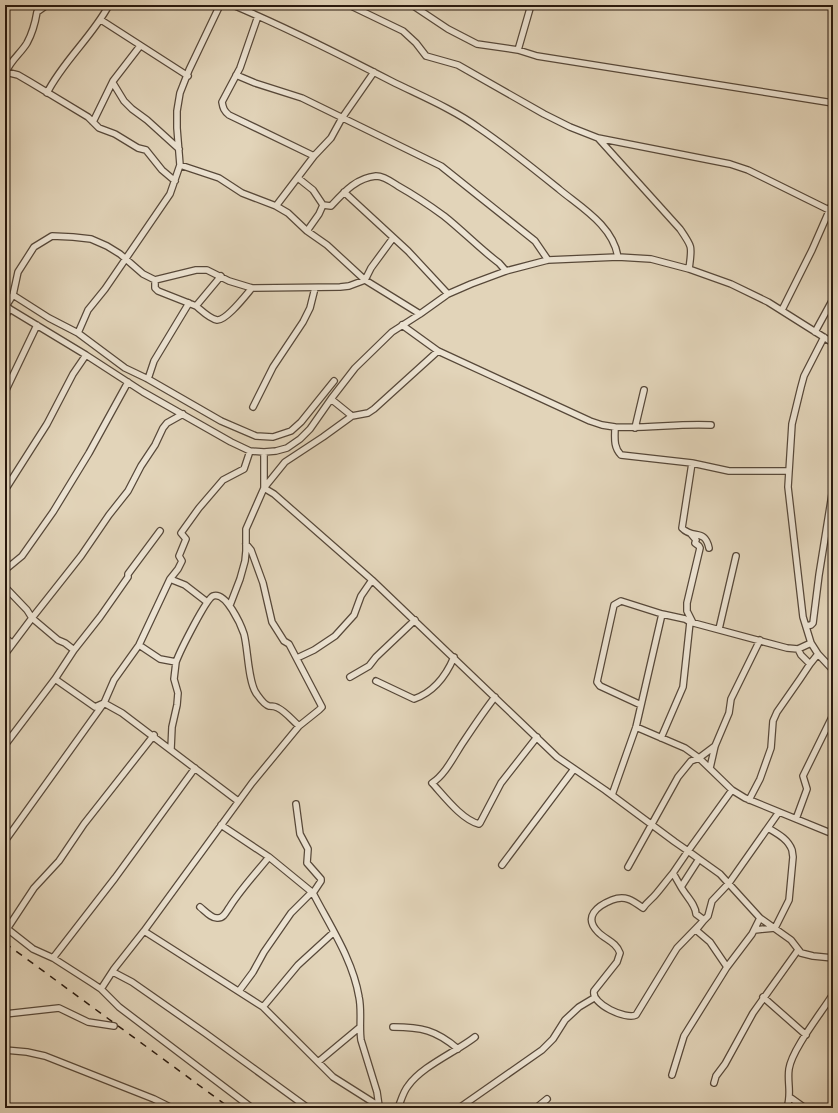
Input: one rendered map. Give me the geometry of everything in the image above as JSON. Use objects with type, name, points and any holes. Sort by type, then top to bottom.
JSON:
[{"type":"street","points":[[47,5],[37,12],[35,25],[27,44],[8,65],[6,71],[18,75],[88,117],[99,128],[115,134],[138,148],[146,150],[162,170],[175,181]]},
{"type":"street","points":[[47,93],[82,42],[101,20],[109,5]]},
{"type":"street","points":[[78,333],[88,310],[105,289],[170,194],[180,165],[177,111],[180,93],[220,5]]},
{"type":"street","points":[[233,5],[336,52],[478,127],[598,221],[613,242],[617,250],[618,257]]},
{"type":"street","points":[[349,5],[402,31],[416,43],[429,58],[440,59],[458,65],[544,114],[570,127],[598,138],[730,164],[748,170],[801,198],[829,210]]},
{"type":"street","points":[[412,5],[448,29],[477,44],[518,50],[537,56],[833,103]]},
{"type":"street","points":[[518,50],[531,5]]},
{"type":"street","points":[[827,5],[833,6]]},
{"type":"street","points":[[258,16],[246,53],[222,102],[225,112],[314,156]]},
{"type":"street","points":[[101,20],[188,76]]},
{"type":"street","points":[[93,122],[112,83],[140,46]]},
{"type":"street","points":[[276,206],[314,156],[330,138],[374,72]]},
{"type":"street","points":[[236,75],[255,83],[302,98],[441,166],[535,241],[548,260]]},
{"type":"street","points":[[112,83],[128,105],[179,149]]},
{"type":"street","points":[[598,138],[683,234],[692,248],[689,269]]},
{"type":"street","points":[[180,165],[218,178],[242,192],[276,206],[288,213],[307,231],[327,245],[365,280],[420,314]]},
{"type":"street","points":[[298,178],[312,190],[323,205],[332,206],[344,192],[365,178],[378,176],[386,178],[444,216],[500,263],[506,271]]},
{"type":"street","points":[[344,192],[408,250],[448,294]]},
{"type":"street","points":[[782,310],[809,256],[833,202]]},
{"type":"street","points":[[307,231],[319,214],[323,205]]},
{"type":"street","points":[[5,319],[7,307],[13,295],[18,272],[34,248],[52,236],[91,240],[107,246],[126,259],[143,274],[155,280],[196,270],[206,270],[229,281],[252,288],[315,288],[349,286],[365,280],[371,268],[393,238]]},
{"type":"street","points":[[7,307],[143,392],[231,442],[250,450],[264,452],[287,448],[300,439],[310,429],[331,399],[364,359],[392,332],[402,325],[448,294],[506,271],[548,260],[618,257],[651,259],[689,269],[731,284],[782,310],[833,343]]},
{"type":"street","points":[[196,306],[221,276]]},
{"type":"street","points":[[155,280],[155,288],[158,291],[196,306],[216,320],[221,320],[227,316],[252,288]]},
{"type":"street","points":[[253,407],[274,367],[303,322],[310,308],[315,288]]},
{"type":"street","points":[[13,295],[49,318],[78,333],[125,368],[148,379],[190,405],[200,408],[229,426],[256,436],[281,436],[297,426],[334,381]]},
{"type":"street","points":[[815,332],[833,299]]},
{"type":"street","points":[[148,379],[157,354],[189,303]]},
{"type":"street","points":[[5,392],[37,325]]},
{"type":"street","points":[[402,325],[438,351],[590,421],[602,425],[635,428],[674,425],[711,425]]},
{"type":"street","points":[[824,337],[804,376],[792,424],[788,487],[803,617],[811,643],[818,654],[833,670]]},
{"type":"street","points":[[230,605],[243,571],[246,551],[246,529],[264,488],[285,462],[352,416],[374,409],[438,351]]},
{"type":"street","points":[[5,490],[44,430],[70,378],[86,355]]},
{"type":"street","points":[[5,570],[22,556],[53,512],[89,453],[128,382]]},
{"type":"street","points":[[635,428],[644,390]]},
{"type":"street","points":[[331,399],[352,416]]},
{"type":"street","points":[[5,654],[12,643],[81,556],[109,515],[128,491],[141,466],[155,445],[163,428],[167,423],[183,414]]},
{"type":"street","points":[[615,427],[615,446],[621,455],[692,463],[729,471],[789,471]]},
{"type":"street","points":[[5,841],[104,704],[114,680],[139,644],[170,578],[178,569],[182,561],[179,556],[186,539],[181,533],[199,508],[223,480],[244,469],[250,450]]},
{"type":"street","points":[[264,452],[264,488]]},
{"type":"street","points":[[692,463],[682,528],[684,531],[702,536],[706,539],[709,548]]},
{"type":"street","points":[[264,488],[274,494],[372,580],[557,757],[612,795],[720,874],[760,918],[795,943],[798,950],[806,955],[833,958]]},
{"type":"street","points":[[806,626],[811,626],[813,623],[820,567],[833,488]]},
{"type":"street","points":[[5,745],[55,679],[74,650],[100,617],[128,577],[128,574],[160,531]]},
{"type":"street","points":[[661,738],[683,687],[691,623],[687,611],[687,603],[700,548],[695,542],[696,540],[691,533]]},
{"type":"street","points":[[101,989],[114,969],[144,931],[238,801],[299,726],[322,707],[290,644],[284,641],[272,622],[263,584],[251,550],[246,544]]},
{"type":"street","points":[[719,629],[736,556]]},
{"type":"street","points":[[170,578],[185,585],[207,602]]},
{"type":"street","points":[[297,658],[314,650],[335,636],[354,615],[361,596],[372,580]]},
{"type":"street","points":[[5,587],[27,610],[32,618],[58,640],[74,650]]},
{"type":"street","points":[[171,749],[172,727],[178,693],[174,679],[176,662],[186,639],[207,602],[212,596],[216,595],[230,605],[240,623],[244,634],[250,673],[255,692],[266,704],[279,708],[299,726]]},
{"type":"street","points":[[641,705],[600,686],[598,682],[614,605],[621,601],[662,614],[685,619],[691,623],[719,629],[787,648],[798,649],[811,643]]},
{"type":"street","points":[[612,795],[636,727],[662,614]]},
{"type":"street","points":[[350,677],[369,666],[376,657],[415,620]]},
{"type":"street","points":[[5,638],[12,643]]},
{"type":"street","points":[[710,768],[715,746],[729,713],[731,699],[760,640]]},
{"type":"street","points":[[139,644],[160,659],[176,662]]},
{"type":"street","points":[[798,649],[801,655],[810,664]]},
{"type":"street","points":[[749,800],[760,779],[769,755],[773,721],[777,712],[818,654]]},
{"type":"street","points":[[376,681],[414,699],[424,695],[440,681],[449,669],[454,658]]},
{"type":"street","points":[[55,679],[94,707],[104,704],[122,713],[154,735],[238,801]]},
{"type":"street","points":[[495,697],[483,712],[445,769],[432,783],[458,811],[474,823],[479,824],[501,783],[537,737]]},
{"type":"street","points":[[796,819],[807,789],[803,776],[833,715]]},
{"type":"street","points":[[636,727],[685,748],[699,758],[732,790],[749,800],[833,834]]},
{"type":"street","points":[[154,735],[84,824],[56,866],[34,888],[6,928],[25,944],[53,958],[101,989],[119,1007],[252,1108]]},
{"type":"street","points":[[628,867],[678,777],[688,764],[715,746]]},
{"type":"street","points":[[53,958],[115,878],[195,768]]},
{"type":"street","points":[[502,865],[574,769]]},
{"type":"street","points":[[732,790],[673,874],[643,908],[630,899],[620,898],[598,907],[593,914],[591,919],[593,925],[599,932],[614,943],[620,953],[617,962],[594,991],[594,998],[600,1004],[612,1011],[634,1016],[677,948],[708,916],[712,901],[729,883],[779,812]]},
{"type":"street","points":[[239,991],[291,913],[321,881],[321,878],[307,863],[308,849],[300,834],[296,804]]},
{"type":"street","points":[[221,825],[269,857],[312,892],[334,932],[355,980],[361,1012],[360,1027],[362,1040],[380,1107]]},
{"type":"street","points":[[768,828],[785,838],[790,844],[793,857],[789,900],[775,928]]},
{"type":"street","points":[[200,907],[216,918],[223,916],[237,896],[269,857]]},
{"type":"street","points":[[681,887],[699,859]]},
{"type":"street","points":[[673,874],[696,909],[696,914],[704,920]]},
{"type":"street","points":[[672,1075],[684,1036],[727,967],[755,930],[760,918]]},
{"type":"street","points":[[704,920],[696,930],[710,942],[727,967]]},
{"type":"street","points":[[755,930],[775,928]]},
{"type":"street","points":[[144,931],[263,1007],[333,1077],[380,1107]]},
{"type":"street","points":[[263,1007],[298,965],[334,932]]},
{"type":"street","points":[[714,1083],[716,1076],[725,1064],[763,997],[798,950]]},
{"type":"street","points":[[113,972],[132,982],[308,1108]]},
{"type":"street","points":[[787,1108],[791,1098],[789,1067],[806,1035],[833,994]]},
{"type":"street","points":[[763,997],[806,1035]]},
{"type":"street","points":[[459,1108],[542,1050],[553,1039],[565,1020],[594,998]]},
{"type":"street","points":[[5,1014],[59,1008],[88,1022],[114,1026]]},
{"type":"street","points":[[318,1062],[360,1027]]},
{"type":"street","points":[[393,1027],[417,1028],[431,1031],[444,1038],[458,1049]]},
{"type":"street","points":[[398,1108],[408,1086],[424,1070],[475,1037]]},
{"type":"street","points":[[5,1050],[27,1052],[45,1056],[154,1099],[172,1108]]},
{"type":"street","points":[[791,1098],[805,1108]]},
{"type":"street","points":[[536,1108],[547,1099]]},
{"type":"street","points":[[608,1108],[618,1108]]},
{"type":"railway","points":[[5,943],[230,1108]]}]
